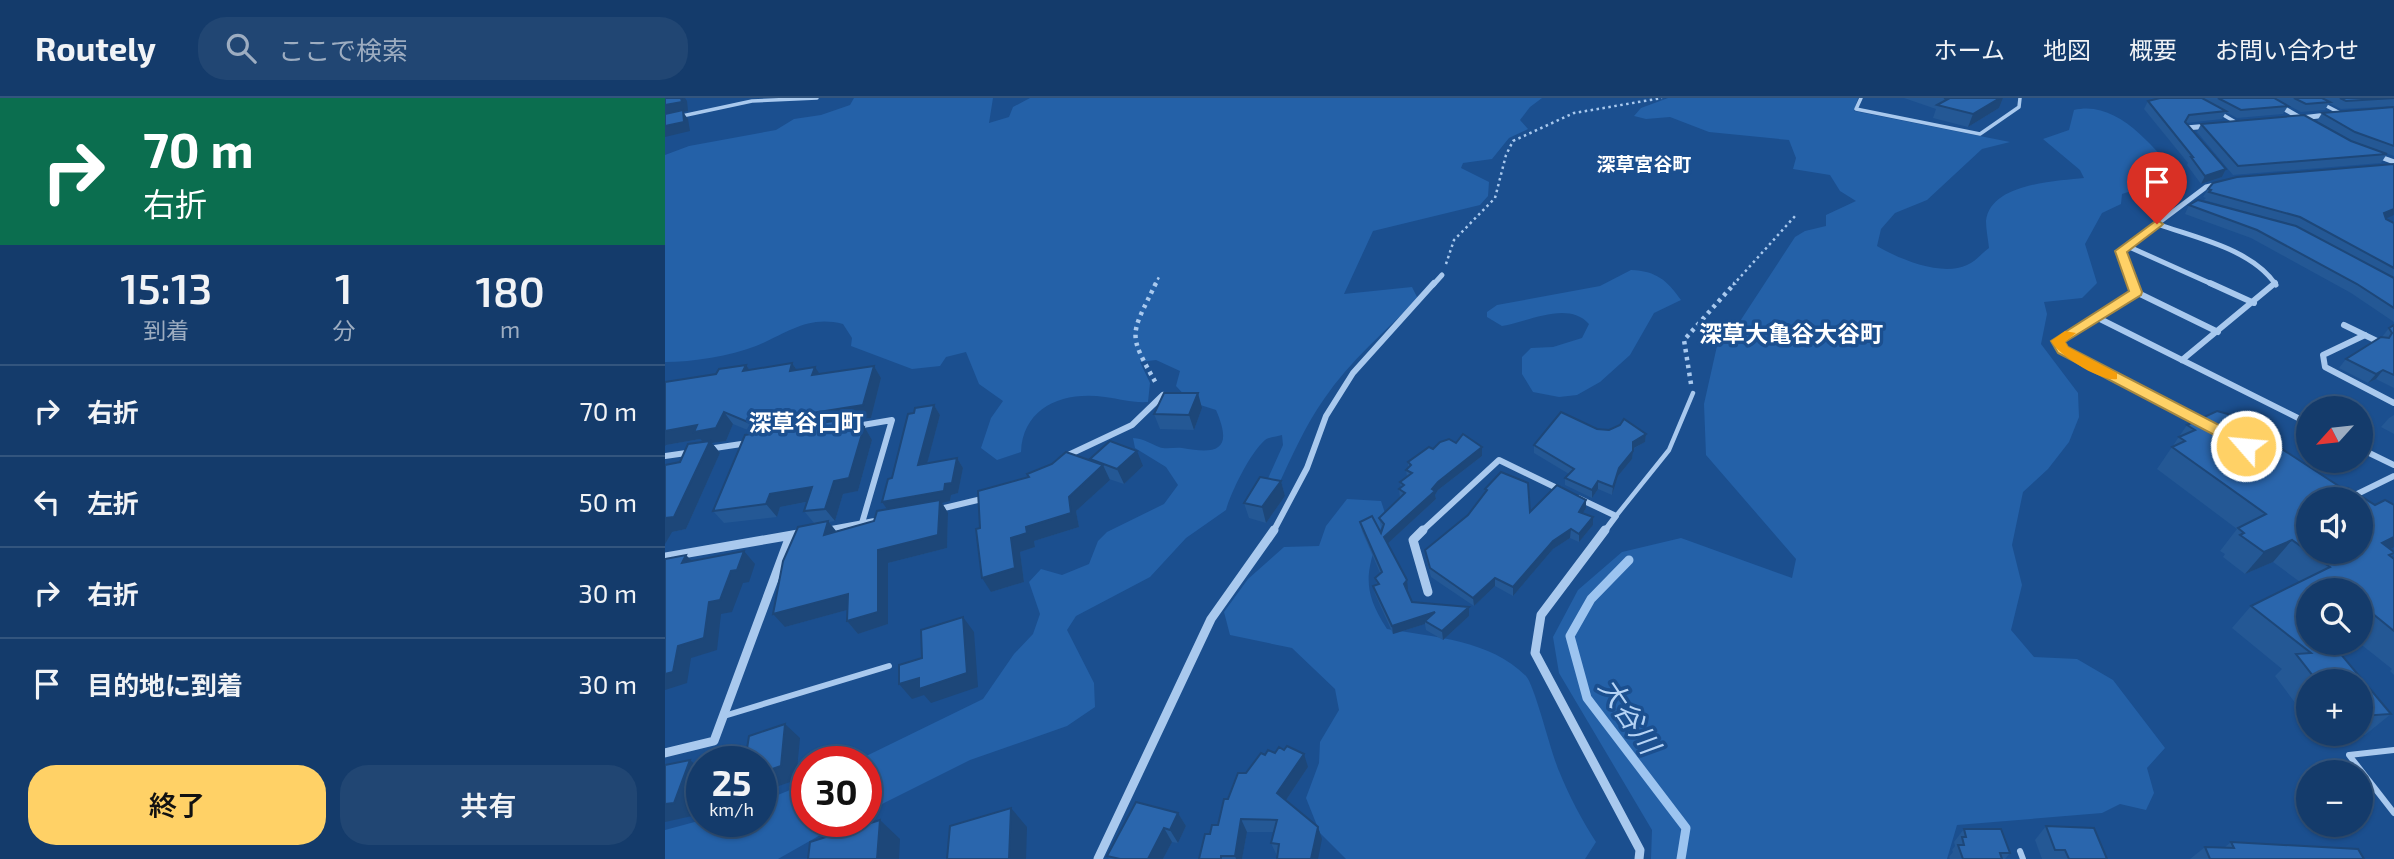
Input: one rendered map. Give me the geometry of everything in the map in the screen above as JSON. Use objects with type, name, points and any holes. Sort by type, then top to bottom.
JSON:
[{"type":"street","points":[[2266,98],[2312,125]]},
{"type":"street","points":[[2287,119],[2355,112]]},
{"type":"street","points":[[2224,124],[2250,122]]},
{"type":"street","points":[[2195,138],[2186,128],[2212,125]]},
{"type":"street","points":[[2371,153],[2394,162]]},
{"type":"street","points":[[2384,167],[2394,167]]},
{"type":"street","points":[[2218,332],[2136,292],[2121,251],[2206,187],[2231,180]]},
{"type":"street","points":[[2187,201],[2199,204]]},
{"type":"street","points":[[2157,224],[2232,253],[2273,277],[2276,285],[2182,360]]},
{"type":"street","points":[[2127,246],[2254,303]]},
{"type":"street","points":[[1098,859],[1211,619],[1270,537],[1307,468],[1326,416],[1353,373],[1442,275]]},
{"type":"street","points":[[2136,292],[2058,341],[2063,350],[2209,426]]},
{"type":"street","points":[[2096,317],[2296,417]]},
{"type":"street","points":[[2344,325],[2379,342]]},
{"type":"street","points":[[2365,335],[2323,355],[2325,366],[2394,403]]},
{"type":"street","points":[[1059,460],[1132,425],[1163,395]]},
{"type":"street","points":[[852,427],[892,420],[862,523]]},
{"type":"street","points":[[665,456],[758,441]]},
{"type":"street","points":[[2373,455],[2394,465]]},
{"type":"street","points":[[1428,592],[1413,540],[1499,460],[1616,516],[1542,615],[1535,653],[1640,850],[1639,859]]},
{"type":"street","points":[[2372,487],[2394,476]]},
{"type":"street","points":[[924,512],[992,497]]},
{"type":"street","points":[[665,557],[887,519]]},
{"type":"street","points":[[665,752],[713,741],[790,536]]},
{"type":"lane","points":[[681,116],[752,101],[817,98]]},
{"type":"lane","points":[[1861,98],[1856,109],[1980,134],[2019,107],[2019,98]]},
{"type":"lane","points":[[2311,98],[2342,114]]},
{"type":"lane","points":[[2215,111],[2237,123]]},
{"type":"lane","points":[[1616,516],[1669,450],[1693,393]]},
{"type":"lane","points":[[723,716],[888,666]]},
{"type":"lane","points":[[2394,750],[2349,755],[2394,813]]},
{"type":"path","points":[[1442,275],[1454,240],[1495,198],[1506,155],[1513,142],[1574,113],[1662,98]]},
{"type":"path","points":[[1693,393],[1684,340],[1796,215]]},
{"type":"path","points":[[1159,277],[1135,326],[1135,346],[1163,395]]},
{"type":"shaded area","points":[[854,98],[993,98],[989,123],[1009,117],[1013,107],[1030,98],[1542,98],[1530,107],[1520,120],[1528,129],[1509,138],[1492,159],[1463,163],[1461,168],[1489,182],[1488,196],[1480,205],[1373,231],[1344,294],[1412,287],[1418,299],[1368,347],[1334,385],[1305,430],[1278,486],[1265,485],[1283,445],[1282,435],[1265,440],[1253,454],[1226,510],[1186,538],[1150,577],[1076,616],[1067,630],[1094,683],[1095,707],[1067,726],[970,760],[882,804],[882,748],[983,699],[1014,654],[1033,634],[1040,614],[1029,582],[1041,569],[1062,575],[1089,564],[1098,541],[1107,532],[1164,504],[1178,485],[1166,467],[1135,448],[1133,438],[1162,448],[1205,450],[1219,446],[1223,433],[1216,410],[1191,402],[1176,386],[1180,371],[1156,360],[1140,362],[1150,383],[1148,402],[1089,396],[1060,400],[1037,413],[1023,436],[1021,452],[997,460],[981,448],[991,418],[1003,401],[979,384],[966,352],[946,357],[940,366],[912,369],[851,346],[852,338],[843,324],[819,322],[798,327],[735,353],[699,360],[665,362],[665,155],[689,146],[776,130],[794,119],[821,115],[850,105]]},
{"type":"shaded area","points":[[1668,98],[1858,98],[1854,111],[2010,142],[1982,149],[1927,200],[1895,213],[1881,229],[1877,246],[1909,261],[1933,268],[1957,268],[1967,265],[1989,248],[1986,221],[1990,208],[2012,191],[2042,183],[2084,178],[2080,170],[2043,139],[2069,130],[2074,110],[2106,112],[2120,119],[2147,141],[2180,178],[2167,185],[2122,194],[2121,204],[2102,213],[2085,244],[2097,283],[2082,298],[2044,302],[2047,314],[2041,344],[2078,393],[2079,417],[2069,442],[2048,469],[2023,492],[2012,545],[2022,585],[2011,630],[2034,657],[2077,659],[2113,680],[2165,748],[2147,768],[2154,793],[2146,810],[2120,804],[2102,813],[1957,825],[1947,859],[1651,859],[1652,830],[1559,673],[1553,637],[1578,590],[1622,552],[1681,538],[1792,578],[1796,559],[1706,455],[1704,404],[1717,346],[1731,335],[1795,237],[1805,231],[1826,226],[1826,215],[1856,201],[1840,191],[1830,175],[1793,169],[1796,158],[1789,140],[1709,132],[1670,117],[1646,119],[1634,116],[1641,108]]},
{"type":"shaded area","points":[[1631,270],[1647,272],[1660,278],[1681,300],[1654,313],[1630,355],[1600,382],[1577,395],[1559,397],[1533,392],[1522,374],[1522,357],[1531,348],[1553,347],[1582,338],[1589,324],[1580,317],[1559,313],[1502,326],[1487,317],[1487,312],[1497,305],[1600,286]]},
{"type":"shaded area","points":[[1347,499],[1381,501],[1385,513],[1371,560],[1369,584],[1371,598],[1387,629],[1479,647],[1512,664],[1530,682],[1563,780],[1596,842],[1585,859],[1346,859],[1320,833],[1306,798],[1319,763],[1320,742],[1339,710],[1335,689],[1292,648],[1230,635],[1224,612],[1248,579],[1284,547],[1319,546],[1326,526]]},
{"type":"shaded area","points":[[791,790],[791,837],[817,837],[778,859],[665,859],[665,830],[686,824],[686,837],[777,837],[777,795]]},
{"type":"building","points":[[665,98],[681,98],[682,102],[665,105]]},
{"type":"building","points":[[1944,98],[2000,98],[1973,114],[1937,105],[1948,99]]},
{"type":"building","points":[[2160,98],[2202,98],[2226,111],[2189,115],[2185,122],[2226,169],[2205,176],[2148,101]]},
{"type":"building","points":[[2218,98],[2274,98],[2288,106],[2241,110]]},
{"type":"building","points":[[2294,98],[2322,98],[2330,102],[2306,104]]},
{"type":"building","points":[[2340,98],[2394,98],[2346,101]]},
{"type":"building","points":[[2394,107],[2394,146],[2355,132],[2322,113]]},
{"type":"building","points":[[683,110],[684,122],[665,126],[665,114]]},
{"type":"building","points":[[2304,115],[2351,141],[2387,154],[2238,166],[2201,124]]},
{"type":"building","points":[[2394,164],[2394,209],[2384,213],[2386,219],[2394,223],[2394,268],[2300,217],[2209,192],[2211,190],[2208,189],[2213,183],[2237,177]]},
{"type":"building","points":[[2198,200],[2296,226],[2394,278],[2394,308],[2357,284],[2257,230],[2189,205]]},
{"type":"building","points":[[2394,325],[2394,375],[2383,370],[2376,374],[2346,359],[2381,337],[2389,338],[2392,333],[2389,328]]},
{"type":"building","points":[[792,363],[790,371],[815,367],[812,375],[874,366],[863,405],[750,423],[724,412],[716,428],[694,432],[697,425],[665,431],[665,382],[716,374],[719,369],[746,365],[743,371]]},
{"type":"building","points":[[1164,393],[1198,393],[1189,415],[1154,414]]},
{"type":"building","points":[[934,405],[918,465],[957,458],[952,483],[945,484],[944,491],[882,502],[888,479],[892,478],[908,414],[914,413],[915,408]]},
{"type":"building","points":[[2217,411],[2228,414],[2296,458],[2296,473],[2319,473],[2340,487],[2296,487],[2296,543],[2292,540],[2264,552],[2240,535],[2244,533],[2238,528],[2266,514],[2172,447],[2185,441],[2179,437],[2195,430],[2187,425]]},
{"type":"building","points":[[1561,412],[1597,429],[1609,430],[1620,425],[1624,419],[1646,434],[1633,442],[1633,451],[1619,468],[1613,487],[1598,481],[1592,490],[1565,478],[1574,469],[1534,445]]},
{"type":"building","points":[[859,417],[856,428],[864,427],[849,478],[834,481],[825,509],[804,511],[812,487],[770,494],[766,504],[713,511],[745,435]]},
{"type":"building","points":[[1463,434],[1482,447],[1438,482],[1432,489],[1435,491],[1384,537],[1407,580],[1404,584],[1412,602],[1469,607],[1442,631],[1425,621],[1435,612],[1392,626],[1373,586],[1379,584],[1375,578],[1382,572],[1360,522],[1372,516],[1381,533],[1384,524],[1379,518],[1405,493],[1399,489],[1404,485],[1400,482],[1412,473],[1406,470],[1411,465],[1408,462],[1429,447],[1433,449],[1440,442],[1449,439],[1456,443]]},
{"type":"building","points":[[710,441],[674,517],[665,518],[665,465],[680,462],[688,444]]},
{"type":"building","points":[[1110,441],[1137,451],[1117,469],[1090,459]]},
{"type":"building","points":[[1066,452],[1103,465],[1069,497],[1071,513],[1026,527],[1027,533],[1011,538],[1015,568],[982,578],[976,529],[980,528],[978,491],[1029,477],[1027,474],[1052,464]]},
{"type":"building","points":[[1501,472],[1528,483],[1530,512],[1557,485],[1586,500],[1579,512],[1593,517],[1579,534],[1571,529],[1553,541],[1513,587],[1495,578],[1473,598],[1430,568],[1425,550],[1468,515],[1487,490],[1485,489]]},
{"type":"building","points":[[1260,477],[1281,481],[1262,507],[1244,503]]},
{"type":"building","points":[[940,500],[938,535],[878,550],[878,612],[847,621],[848,594],[773,614],[783,561],[798,527],[828,521],[824,535],[874,521],[877,511]]},
{"type":"building","points":[[2385,500],[2394,505],[2394,537],[2382,543],[2394,552],[2389,555],[2394,559],[2394,631],[2373,614],[2373,578],[2308,578],[2330,567],[2326,564],[2373,564],[2373,504]]},
{"type":"building","points":[[744,551],[737,570],[731,571],[720,600],[709,602],[704,638],[678,646],[673,672],[665,674],[665,559],[686,555],[682,563]]},
{"type":"building","points":[[2296,584],[2296,641],[2251,606]]},
{"type":"building","points":[[963,617],[967,673],[919,689],[919,678],[899,684],[899,665],[922,658],[921,630]]},
{"type":"building","points":[[2297,655],[2342,655],[2353,669],[2308,669]]},
{"type":"building","points":[[2373,693],[2391,714],[2373,715]]},
{"type":"building","points":[[785,724],[781,766],[777,767],[777,746],[747,746],[749,736]]},
{"type":"building","points":[[1287,746],[1304,754],[1277,793],[1318,827],[1311,859],[1277,859],[1279,844],[1271,843],[1277,820],[1241,819],[1235,856],[1199,859],[1205,834],[1210,834],[1212,825],[1218,825],[1224,799],[1228,799],[1238,773],[1246,773],[1261,753],[1265,755],[1268,750],[1275,753],[1279,747],[1284,750]]},
{"type":"building","points":[[686,761],[686,771],[674,803],[665,804],[665,765]]},
{"type":"building","points":[[1136,802],[1178,813],[1170,830],[1164,828],[1148,859],[1107,856]]},
{"type":"building","points":[[1011,808],[1009,859],[947,859],[950,826]]},
{"type":"building","points":[[2046,826],[2094,828],[2107,859],[2069,859],[2065,850],[2055,850]]},
{"type":"building","points":[[1964,829],[2001,829],[2010,853],[2000,853],[2002,859],[1963,859],[1958,845],[1964,845]]},
{"type":"building","points":[[826,837],[879,837],[877,859],[808,859],[810,842]]},
{"type":"building","points":[[2231,842],[2358,849],[2364,859],[2210,859],[2205,847],[2234,848]]},
{"type":"waterway","name":"大谷川","points":[[1629,560],[1591,599],[1570,636],[1587,698],[1686,828],[1681,859]]},
{"type":"slow traffic","points":[[2069,333],[2058,341],[2063,350],[2112,376]]},
{"type":"district","name":"深草宮谷町","points":[[1644,163]]},
{"type":"district","name":"深草大亀谷大谷町","points":[[1791,333]]},
{"type":"district","name":"深草谷口町","points":[[806,422]]},
{"type":"route","points":[[2157,224],[2121,251],[2136,292],[2058,341],[2063,350],[2246,446]]}]
